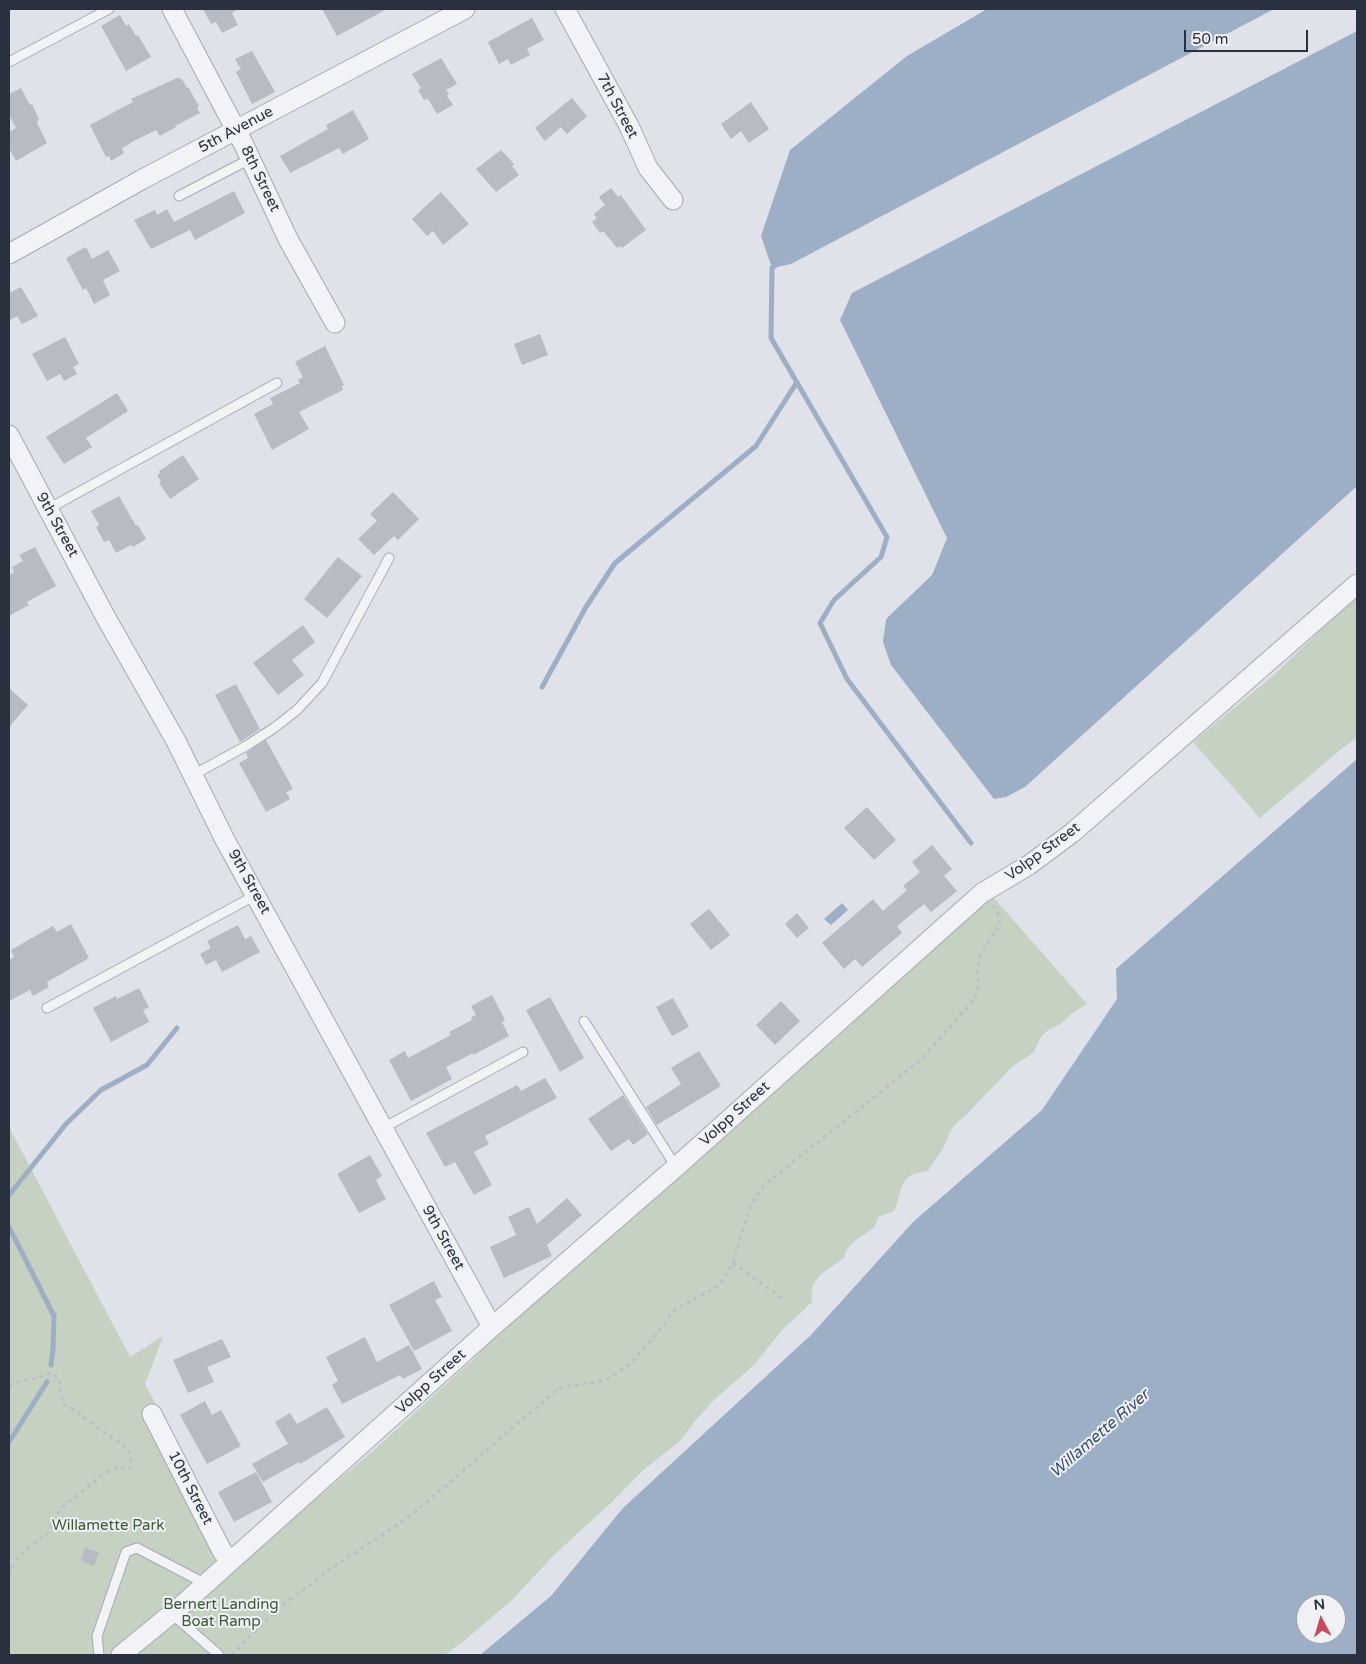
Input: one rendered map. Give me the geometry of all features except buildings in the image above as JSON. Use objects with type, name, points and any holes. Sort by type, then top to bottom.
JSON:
[{"type":"street","name":"8th Street","points":[[172,9],[236,130],[288,239],[334,324]]},
{"type":"street","name":"5th Avenue","points":[[9,254],[236,130],[465,9]]},
{"type":"street","name":"7th Street","points":[[565,9],[629,126],[648,168],[674,200]]},
{"type":"street","name":"9th Street","points":[[9,435],[193,775],[225,840],[492,1327]]},
{"type":"street","name":"Volpp Street","points":[[121,1655],[206,1584],[492,1327],[676,1167],[982,893],[1029,865],[1072,833],[1357,584]]},
{"type":"street","name":"10th Street","points":[[152,1414],[222,1551],[230,1562]]},
{"type":"lane","points":[[9,62],[109,9]]},
{"type":"lane","points":[[179,196],[250,159]]},
{"type":"lane","points":[[48,509],[277,383]]},
{"type":"lane","points":[[193,775],[246,746],[274,728],[297,710],[310,696],[322,682],[337,657],[389,558]]},
{"type":"lane","points":[[47,1008],[256,894]]},
{"type":"lane","points":[[584,1020],[676,1167]]},
{"type":"lane","points":[[383,1128],[524,1052]]},
{"type":"lane","points":[[99,1655],[97,1636],[126,1552],[137,1548],[206,1584]]},
{"type":"lane","points":[[171,1613],[219,1655]]},
{"type":"path","points":[[231,1655],[277,1610],[333,1567],[415,1512],[560,1388],[606,1380],[630,1364],[676,1310],[720,1285],[733,1263],[750,1207],[763,1186],[922,1059],[970,1004],[976,995],[979,983],[977,969],[980,956],[1000,924],[999,916],[994,907],[982,893]]},
{"type":"path","points":[[733,1263],[783,1299]]},
{"type":"path","points":[[9,1386],[22,1379],[34,1379],[42,1374],[52,1373],[59,1379],[63,1404],[110,1435],[127,1450],[131,1459],[130,1469],[119,1467],[103,1474],[63,1507],[57,1514],[47,1534],[22,1553],[12,1567],[9,1577]]},
{"type":"green space","points":[[1357,595],[1357,738],[1341,749],[1260,818],[1193,742],[1275,674]]},
{"type":"green space","points":[[993,897],[1087,1004],[1071,1014],[1062,1023],[1048,1030],[1041,1037],[1033,1053],[1013,1066],[955,1126],[928,1171],[911,1175],[906,1179],[894,1211],[878,1217],[874,1227],[848,1248],[845,1257],[817,1279],[812,1289],[812,1302],[781,1331],[754,1365],[715,1399],[679,1442],[642,1471],[614,1500],[554,1555],[512,1600],[465,1640],[445,1655],[9,1655],[9,1127],[130,1357],[163,1336],[145,1384],[241,1562],[374,1450],[479,1354],[502,1324],[576,1267],[802,1063]]},
{"type":"water","points":[[987,9],[1274,9],[791,264],[772,268],[761,236],[790,150],[907,56]]},
{"type":"water","points":[[1357,31],[1357,486],[1025,787],[1006,797],[994,799],[891,665],[883,642],[886,619],[932,575],[947,538],[840,320],[852,293]]},
{"type":"water","name":"Willamette River","points":[[1357,759],[1357,1655],[480,1655],[551,1596],[623,1508],[811,1335],[913,1222],[1042,1110],[1117,999],[1116,969]]},
{"type":"water","points":[[842,903],[848,910],[831,925],[824,919]]},
{"type":"waterway","points":[[777,264],[772,268],[771,338],[887,537],[881,557],[834,600],[820,623],[847,679],[971,843]]},
{"type":"waterway","points":[[542,687],[586,607],[615,563],[756,446],[797,382]]},
{"type":"waterway","points":[[9,1195],[66,1124],[101,1090],[147,1065],[177,1028]]},
{"type":"waterway","points":[[9,1227],[54,1316],[51,1365]]},
{"type":"waterway","points":[[9,1442],[47,1382]]},
{"type":"park label","name":"Willamette Park","points":[[108,1526]]},
{"type":"park label","name":"Bernert Landing Boat Ramp","points":[[221,1614]]}]
